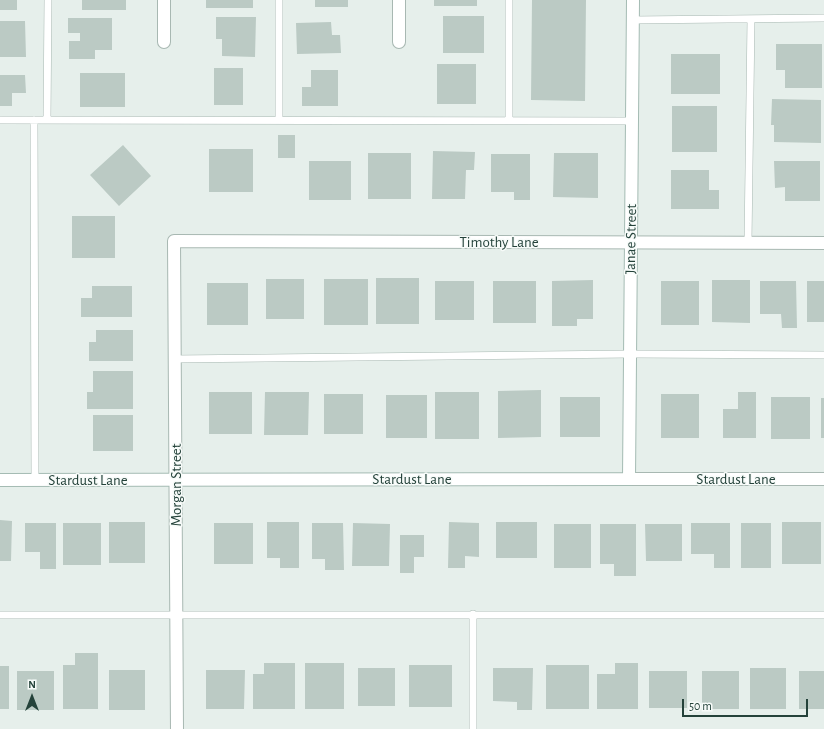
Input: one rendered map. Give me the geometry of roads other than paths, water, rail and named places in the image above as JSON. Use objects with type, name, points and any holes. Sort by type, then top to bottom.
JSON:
[{"type":"street","points":[[164,0],[164,42]]},
{"type":"street","points":[[399,0],[399,42]]},
{"type":"street","name":"Janae Street","points":[[629,479],[633,0]]},
{"type":"street","name":"Timothy Lane","points":[[174,241],[824,243]]},
{"type":"street","name":"Morgan Street","points":[[174,241],[177,729]]},
{"type":"street","name":"Stardust Lane","points":[[0,480],[824,479]]},
{"type":"lane","points":[[47,120],[48,0]]},
{"type":"lane","points":[[279,0],[279,120]]},
{"type":"lane","points":[[509,0],[509,121]]},
{"type":"lane","points":[[633,20],[824,18]]},
{"type":"lane","points":[[748,242],[751,19]]},
{"type":"lane","points":[[0,120],[632,121]]},
{"type":"lane","points":[[34,120],[35,480]]},
{"type":"lane","points":[[175,359],[630,354],[824,356]]},
{"type":"lane","points":[[473,614],[473,729]]},
{"type":"lane","points":[[0,615],[824,615]]}]
